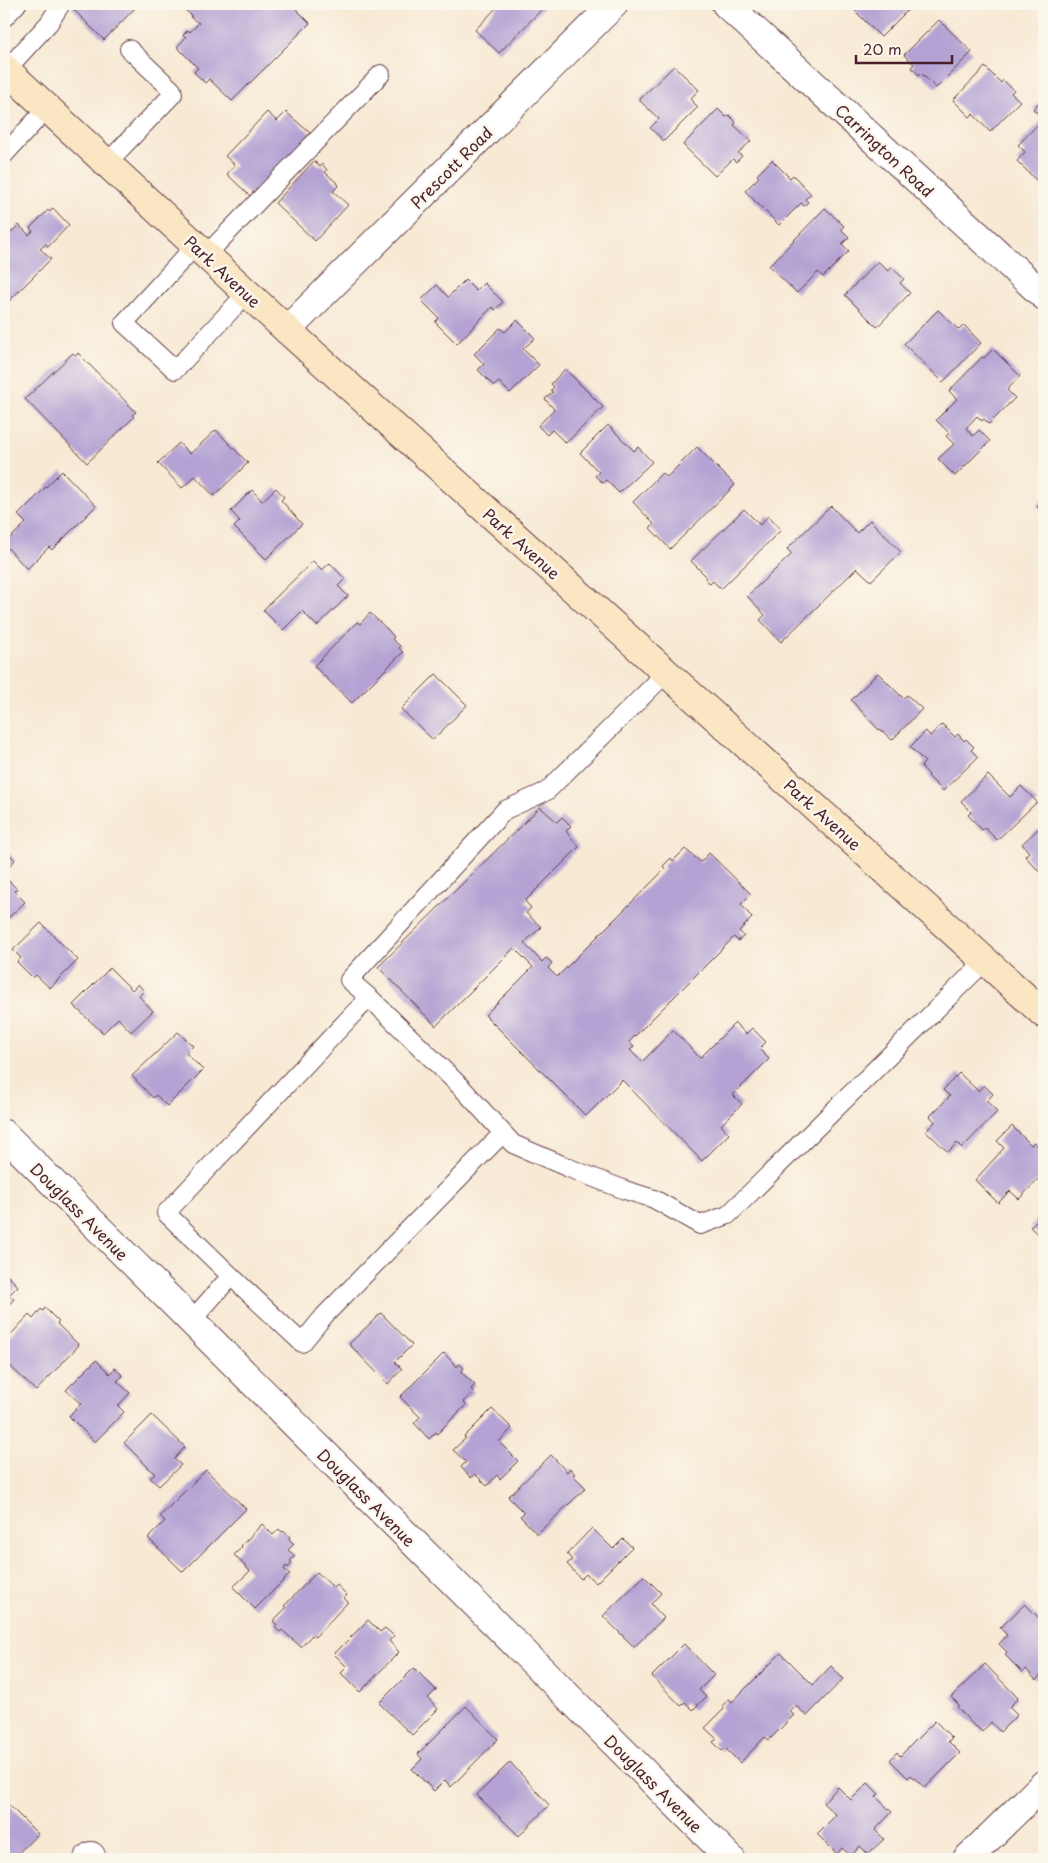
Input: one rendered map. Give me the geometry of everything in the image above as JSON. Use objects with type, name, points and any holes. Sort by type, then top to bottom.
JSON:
[{"type":"main road","name":"Park Avenue","points":[[5,69],[287,330],[1044,1014]]},
{"type":"street","name":"Prescott Road","points":[[287,330],[614,4]]},
{"type":"street","name":"Carrington Road","points":[[726,4],[1044,296]]},
{"type":"street","name":"Douglass Avenue","points":[[4,1134],[731,1859]]},
{"type":"street","points":[[967,1859],[1044,1784]]},
{"type":"lane","points":[[4,18],[17,4]]},
{"type":"lane","points":[[5,69],[49,23],[61,4]]},
{"type":"lane","points":[[106,163],[173,94],[172,90],[129,49]]},
{"type":"lane","points":[[247,293],[175,370],[124,323],[381,74]]},
{"type":"lane","points":[[4,155],[47,108]]},
{"type":"lane","points":[[666,673],[547,791],[505,810],[349,980],[462,1088],[513,1144],[585,1174],[654,1199],[700,1225],[728,1215],[985,960]]},
{"type":"lane","points":[[370,998],[166,1213],[302,1344],[324,1316],[503,1133]]},
{"type":"lane","points":[[191,1321],[232,1276]]},
{"type":"building","points":[[76,4],[139,4],[104,40],[72,8]]},
{"type":"building","points":[[173,4],[291,4],[310,23],[232,101],[209,79],[205,83],[194,72],[198,68],[177,47],[186,37],[183,35],[188,30],[190,32],[199,23],[190,17],[192,16],[181,6],[178,9]]},
{"type":"building","points":[[500,4],[547,4],[499,53],[475,30]]},
{"type":"building","points":[[863,4],[914,4],[881,37],[855,11]]},
{"type":"building","points":[[939,20],[972,52],[936,88],[921,73],[919,75],[911,67],[914,64],[904,55]]},
{"type":"building","points":[[674,66],[699,90],[690,99],[698,107],[664,141],[650,128],[659,119],[639,100]]},
{"type":"building","points":[[985,67],[1001,83],[1003,80],[1014,90],[1011,93],[1020,101],[990,132],[973,114],[970,117],[953,100]]},
{"type":"building","points":[[1044,97],[1044,188],[1017,161],[1025,152],[1018,145],[1043,119],[1033,109]]},
{"type":"building","points":[[718,109],[726,117],[729,115],[736,122],[734,125],[751,141],[738,153],[742,156],[736,162],[733,159],[715,176],[683,145]]},
{"type":"building","points":[[267,112],[277,121],[286,112],[310,133],[301,143],[303,145],[261,190],[258,187],[250,196],[227,174],[235,165],[225,156]]},
{"type":"building","points":[[772,160],[790,178],[793,175],[811,194],[805,199],[808,202],[804,206],[801,203],[779,225],[745,191]]},
{"type":"building","points":[[314,161],[320,167],[322,164],[327,170],[325,172],[339,185],[333,191],[348,205],[315,241],[275,203]]},
{"type":"building","points":[[53,208],[69,225],[48,247],[46,244],[40,249],[51,259],[7,303],[9,306],[5,310],[4,239],[19,225],[29,235],[33,231],[30,228],[48,210],[50,212]]},
{"type":"building","points":[[825,208],[844,226],[841,229],[849,237],[842,244],[849,251],[823,277],[818,272],[797,293],[769,266]]},
{"type":"building","points":[[878,261],[888,271],[891,267],[904,279],[900,283],[910,293],[877,327],[845,295]]},
{"type":"building","points":[[465,280],[476,291],[484,283],[503,302],[495,310],[492,307],[457,344],[435,322],[439,318],[421,300],[437,285],[448,297]]},
{"type":"building","points":[[938,310],[959,330],[964,325],[981,343],[943,382],[904,344]]},
{"type":"building","points":[[517,320],[535,338],[523,349],[539,365],[510,393],[499,382],[494,386],[478,370],[484,364],[474,354],[500,328],[505,332]]},
{"type":"building","points":[[993,349],[1020,376],[1007,390],[1015,398],[989,424],[977,416],[966,428],[973,436],[979,430],[990,441],[955,476],[938,459],[954,444],[946,436],[949,433],[936,420],[957,399],[949,391],[982,357],[984,358]]},
{"type":"building","points":[[73,353],[76,356],[78,353],[136,412],[132,415],[134,417],[87,463],[25,399]]},
{"type":"building","points":[[565,369],[603,407],[566,443],[552,430],[547,435],[538,426],[554,409],[545,399],[553,392],[551,390],[554,387],[551,384]]},
{"type":"building","points":[[608,425],[634,451],[638,447],[652,462],[619,493],[606,480],[603,483],[595,476],[599,472],[580,453]]},
{"type":"building","points":[[216,430],[248,463],[214,496],[195,476],[182,488],[158,463],[179,443],[190,454]]},
{"type":"building","points":[[697,447],[735,485],[670,549],[650,528],[654,524],[633,502],[662,473],[667,477]]},
{"type":"building","points":[[62,471],[96,506],[52,550],[49,547],[27,569],[4,544],[26,523],[18,515]]},
{"type":"building","points":[[276,488],[284,497],[281,500],[302,524],[266,559],[234,527],[240,521],[231,511],[252,490],[262,501]]},
{"type":"building","points":[[1044,498],[1044,513],[1037,506]]},
{"type":"building","points":[[831,506],[857,533],[870,520],[901,552],[871,581],[857,568],[781,642],[760,620],[765,615],[747,596],[792,554],[787,549]]},
{"type":"building","points":[[744,509],[760,525],[768,516],[781,530],[721,589],[713,581],[710,584],[705,578],[706,576],[691,561]]},
{"type":"building","points":[[313,561],[322,570],[330,563],[345,579],[338,586],[348,596],[317,626],[302,611],[283,630],[263,610]]},
{"type":"building","points":[[370,613],[394,637],[392,639],[400,646],[399,648],[403,652],[352,703],[314,666],[357,622],[360,624]]},
{"type":"building","points":[[878,673],[903,698],[907,695],[922,709],[892,740],[879,730],[851,700]]},
{"type":"building","points":[[436,674],[467,705],[433,740],[401,709]]},
{"type":"building","points":[[942,724],[955,737],[958,734],[964,741],[966,739],[974,747],[971,750],[978,757],[943,791],[921,766],[925,762],[910,747],[926,731],[930,736]]},
{"type":"building","points":[[988,775],[1010,797],[1021,786],[1037,802],[997,840],[985,828],[982,830],[968,815],[971,812],[961,801]]},
{"type":"building","points":[[540,807],[557,822],[562,817],[571,826],[566,831],[579,847],[525,901],[531,908],[526,913],[541,927],[524,943],[542,962],[546,958],[552,963],[548,968],[557,977],[665,869],[663,866],[671,858],[673,861],[685,849],[701,862],[709,853],[751,894],[741,904],[752,918],[739,931],[744,936],[738,941],[734,937],[629,1042],[634,1047],[630,1050],[642,1062],[673,1030],[700,1058],[735,1023],[746,1034],[752,1028],[766,1042],[759,1049],[769,1059],[733,1095],[742,1104],[721,1125],[729,1134],[702,1161],[622,1080],[586,1116],[485,1015],[533,967],[514,948],[436,1026],[378,967]]},
{"type":"building","points":[[1038,829],[1042,833],[1044,831],[1044,877],[1025,856],[1029,852],[1022,844]]},
{"type":"building","points":[[4,848],[15,860],[4,872]]},
{"type":"building","points":[[4,876],[17,889],[14,891],[25,902],[8,918],[4,914]]},
{"type":"building","points":[[41,923],[78,960],[50,988],[36,975],[33,978],[17,962],[21,958],[13,950]]},
{"type":"building","points":[[110,968],[132,990],[138,984],[144,991],[139,996],[153,1011],[131,1032],[118,1018],[103,1033],[73,1005]]},
{"type":"building","points":[[178,1032],[193,1046],[186,1053],[203,1070],[167,1106],[156,1095],[153,1098],[132,1076]]},
{"type":"building","points":[[959,1073],[978,1091],[984,1085],[993,1094],[987,1101],[997,1112],[962,1148],[957,1143],[948,1152],[926,1131],[935,1122],[930,1116],[950,1096],[943,1090]]},
{"type":"building","points":[[1012,1126],[1031,1145],[1034,1142],[1043,1151],[1040,1154],[1044,1157],[1044,1172],[1040,1179],[1019,1199],[1010,1191],[998,1203],[975,1180],[1004,1148],[997,1141]]},
{"type":"building","points":[[1044,1208],[1043,1239],[1030,1227],[1038,1219],[1036,1217]]},
{"type":"building","points":[[4,1272],[18,1286],[9,1295],[14,1299],[4,1310]]},
{"type":"building","points":[[45,1308],[59,1322],[57,1324],[79,1345],[36,1391],[4,1360],[4,1342],[29,1315],[33,1319],[41,1309],[43,1311]]},
{"type":"building","points":[[381,1313],[412,1345],[395,1362],[402,1369],[388,1384],[349,1344]]},
{"type":"building","points":[[444,1353],[457,1367],[459,1364],[464,1368],[461,1372],[475,1385],[471,1389],[474,1392],[463,1402],[466,1405],[437,1434],[436,1432],[429,1439],[414,1423],[420,1417],[400,1397]]},
{"type":"building","points":[[96,1360],[110,1374],[115,1368],[123,1376],[117,1381],[130,1393],[118,1406],[124,1412],[95,1442],[69,1416],[81,1404],[66,1390]]},
{"type":"building","points":[[492,1409],[512,1428],[499,1442],[518,1461],[500,1479],[497,1475],[487,1486],[475,1474],[471,1478],[461,1467],[466,1462],[453,1450]]},
{"type":"building","points":[[152,1415],[185,1447],[174,1459],[181,1465],[159,1486],[150,1478],[155,1474],[124,1443]]},
{"type":"building","points":[[551,1455],[567,1472],[570,1468],[575,1474],[573,1475],[586,1488],[537,1534],[520,1516],[524,1513],[508,1497]]},
{"type":"building","points":[[206,1470],[246,1509],[183,1572],[148,1538],[165,1521],[160,1516]]},
{"type":"building","points":[[262,1524],[273,1535],[279,1529],[290,1537],[289,1539],[294,1544],[288,1550],[295,1556],[290,1561],[292,1563],[288,1568],[286,1566],[284,1569],[290,1574],[255,1609],[233,1587],[250,1571],[234,1555]]},
{"type":"building","points":[[592,1528],[613,1549],[623,1539],[632,1547],[596,1583],[586,1574],[581,1579],[567,1564],[572,1560],[567,1554]]},
{"type":"building","points":[[317,1572],[334,1588],[337,1585],[347,1595],[344,1598],[348,1602],[315,1637],[312,1635],[301,1647],[282,1630],[280,1632],[275,1628],[277,1625],[273,1621],[286,1608],[284,1606]]},
{"type":"building","points":[[644,1576],[661,1593],[651,1604],[664,1618],[634,1647],[603,1616]]},
{"type":"building","points":[[1025,1604],[1042,1621],[1044,1619],[1044,1672],[1036,1680],[1026,1669],[1022,1672],[1005,1655],[1007,1652],[999,1644],[1007,1635],[1000,1628]]},
{"type":"building","points":[[368,1620],[380,1632],[385,1628],[394,1636],[389,1641],[399,1652],[360,1692],[341,1673],[347,1667],[334,1654]]},
{"type":"building","points":[[684,1644],[714,1675],[699,1690],[706,1697],[693,1710],[685,1702],[681,1706],[652,1676]]},
{"type":"building","points":[[781,1653],[813,1685],[831,1666],[843,1679],[807,1716],[795,1705],[789,1711],[794,1715],[769,1740],[765,1737],[740,1763],[725,1748],[722,1751],[713,1742],[717,1739],[705,1728],[724,1709],[722,1706],[729,1699],[732,1702]]},
{"type":"building","points":[[985,1664],[1018,1698],[1009,1707],[1017,1715],[1000,1732],[991,1722],[982,1732],[975,1727],[957,1707],[959,1705],[951,1697]]},
{"type":"building","points":[[414,1668],[436,1690],[428,1698],[438,1709],[412,1735],[379,1703]]},
{"type":"building","points":[[466,1706],[498,1739],[451,1787],[445,1780],[434,1791],[412,1769],[422,1759],[418,1754]]},
{"type":"building","points":[[935,1721],[952,1738],[948,1741],[960,1753],[925,1788],[911,1775],[908,1778],[890,1760],[897,1752],[900,1756]]},
{"type":"building","points":[[510,1762],[549,1805],[519,1836],[477,1795]]},
{"type":"building","points":[[868,1783],[879,1794],[876,1797],[892,1812],[875,1830],[884,1839],[868,1854],[860,1846],[851,1856],[842,1848],[837,1854],[817,1834],[836,1815],[823,1803],[838,1787],[851,1800]]},
{"type":"building","points":[[7,1803],[38,1834],[12,1859],[4,1859],[4,1805]]}]
